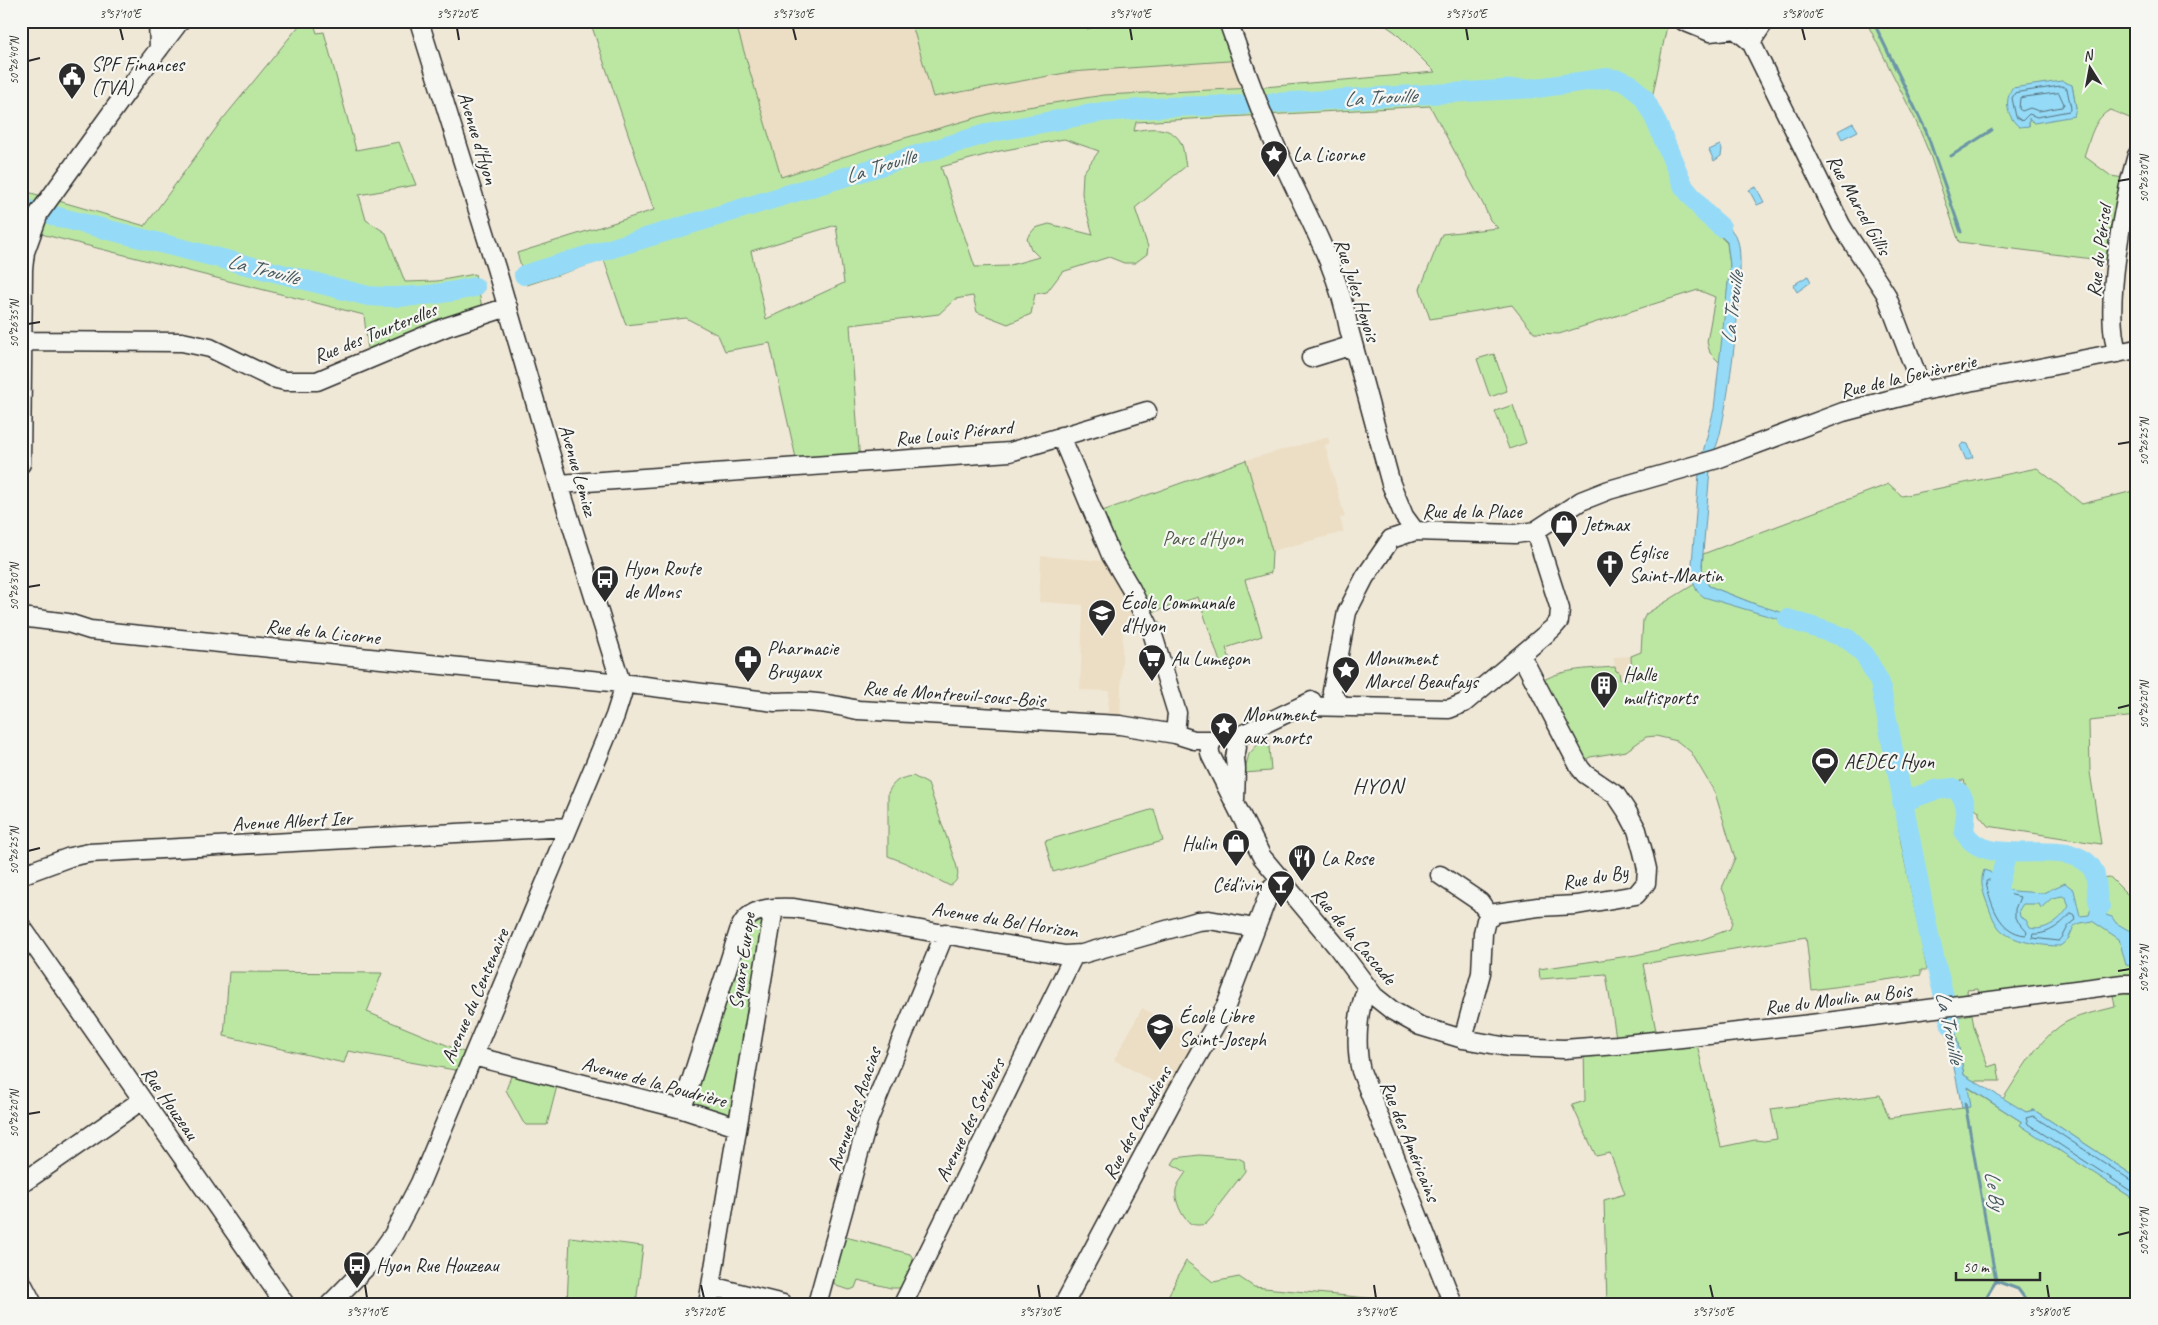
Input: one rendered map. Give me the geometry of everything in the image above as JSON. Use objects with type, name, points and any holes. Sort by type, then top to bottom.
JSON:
[{"type":"street","points":[[158,21],[159,49]]},
{"type":"street","points":[[21,471],[24,261],[33,227],[46,203],[180,21]]},
{"type":"street","name":"Avenue d'Hyon","points":[[419,21],[496,268]]},
{"type":"street","name":"Rue Jules Hoyois","points":[[1228,21],[1263,116],[1332,269],[1346,311],[1353,345],[1391,484],[1404,516],[1415,531]]},
{"type":"street","name":"Rue Marcel Gillis","points":[[1683,21],[1710,32],[1737,25],[1752,42],[1841,225],[1886,294],[1923,391]]},
{"type":"street","points":[[1752,42],[1765,21]]},
{"type":"street","name":"Rue du Périsel","points":[[2118,353],[2114,343],[2115,274],[2130,179],[2137,155]]},
{"type":"street","name":"Avenue Lemiez","points":[[496,268],[559,484],[621,683]]},
{"type":"street","name":"Rue des Tourterelles","points":[[23,341],[182,342],[210,348],[272,378],[286,381],[317,381],[446,327],[508,307]]},
{"type":"street","points":[[1311,358],[1353,345]]},
{"type":"street","name":"Rue de la Genièvrerie","points":[[1695,465],[1718,459],[1827,418],[1923,391],[2137,349]]},
{"type":"street","name":"Rue Louis Piérard","points":[[559,484],[1010,452],[1147,411]]},
{"type":"street","points":[[1061,436],[1111,555],[1131,588],[1152,632],[1177,713],[1175,734]]},
{"type":"street","name":"Rue de la Place","points":[[1391,539],[1415,531],[1516,534],[1535,531],[1582,501],[1609,490],[1695,465]]},
{"type":"street","name":"Rue Jules Hoyois","points":[[1391,484],[1394,517],[1391,539]]},
{"type":"street","points":[[1302,706],[1449,709],[1464,703],[1553,628],[1558,621],[1560,609],[1535,531]]},
{"type":"street","points":[[1343,706],[1333,696],[1333,686],[1347,612],[1365,577],[1391,539]]},
{"type":"street","name":"Rue de la Licorne","points":[[21,618],[68,622],[90,630],[621,683]]},
{"type":"street","name":"Rue du By","points":[[1491,917],[1496,913],[1538,906],[1577,904],[1636,895],[1646,883],[1647,869],[1643,852],[1637,830],[1628,813],[1616,795],[1585,774],[1580,768],[1521,655]]},
{"type":"street","name":"Rue de Montreuil-sous-Bois","points":[[621,683],[775,702],[829,703],[858,710],[1120,725],[1175,734],[1194,740],[1212,751]]},
{"type":"street","name":"Avenue du Centenaire","points":[[330,1304],[381,1252],[393,1235],[420,1183],[620,702],[621,683]]},
{"type":"street","points":[[1235,800],[1235,749],[1223,735],[1212,751],[1224,763],[1235,749],[1249,742],[1262,725],[1302,706],[1333,686]]},
{"type":"street","name":"Rue de la Cascade","points":[[1212,751],[1220,775],[1235,800],[1262,857],[1338,948],[1367,988],[1393,1011],[1420,1026],[1464,1039],[1508,1047],[1564,1048],[1695,1036]]},
{"type":"street","name":"Avenue Albert Ier","points":[[21,875],[70,857],[89,853],[568,827]]},
{"type":"street","points":[[1440,874],[1480,902],[1491,917],[1486,920],[1483,933],[1481,973],[1464,1039]]},
{"type":"street","name":"Rue des Canadiens","points":[[1064,1304],[1176,1094],[1226,1006],[1271,888],[1280,879]]},
{"type":"street","name":"Avenue du Bel Horizon","points":[[774,908],[794,908],[1074,955],[1198,921],[1209,920],[1256,928]]},
{"type":"street","name":"Square Europe","points":[[682,1109],[742,922],[751,913],[774,908],[737,1127]]},
{"type":"street","name":"Rue Houzeau","points":[[21,926],[285,1304]]},
{"type":"street","name":"Avenue des Acacias","points":[[817,1304],[868,1121],[945,933]]},
{"type":"street","name":"Avenue des Sorbiers","points":[[903,1304],[1074,955]]},
{"type":"street","name":"Rue du Moulin au Bois","points":[[1695,1036],[2134,984]]},
{"type":"street","name":"Rue des Américains","points":[[1367,988],[1364,995],[1358,1036],[1358,1055],[1361,1071],[1453,1304]]},
{"type":"street","name":"Avenue de la Poudrière","points":[[473,1056],[682,1109],[737,1127],[708,1304]]},
{"type":"street","points":[[21,1184],[142,1100]]},
{"type":"street","points":[[21,1281],[33,1304]]},
{"type":"street","points":[[711,1286],[783,1304]]},
{"type":"shaded area","points":[[735,21],[911,21],[933,97],[1071,72],[1242,60],[1253,88],[1104,95],[996,112],[880,145],[781,177]]},
{"type":"shaded area","name":"École Communale d'Hyon","points":[[1328,437],[1330,444],[1325,445],[1345,517],[1340,518],[1344,532],[1272,551],[1246,460]]},
{"type":"shaded area","name":"École Communale d'Hyon","points":[[1041,556],[1105,561],[1152,632],[1123,631],[1120,725],[1107,724],[1109,691],[1080,690],[1083,605],[1039,602]]},
{"type":"shaded area","points":[[1631,656],[1632,679],[1620,680],[1613,657]]},
{"type":"shaded area","name":"École Libre Saint-Joseph","points":[[1142,1008],[1206,1041],[1176,1094],[1114,1060]]},
{"type":"green space","points":[[303,21],[313,21],[317,33],[324,32],[356,150],[399,142],[416,185],[359,195],[366,220],[386,233],[405,282],[437,281],[475,274],[482,307],[368,351],[364,315],[21,229],[21,190],[145,226],[222,120]]},
{"type":"green space","points":[[590,21],[735,21],[781,177],[880,145],[996,112],[1104,95],[1253,88],[1435,72],[1395,32],[1379,21],[1668,21],[1650,108],[1684,187],[1678,188],[1694,211],[1727,243],[1730,265],[1720,363],[1710,353],[1707,342],[1715,297],[1698,290],[1559,334],[1534,333],[1512,305],[1430,319],[1420,289],[1442,234],[1498,228],[1490,220],[1430,106],[1136,122],[1134,131],[1160,129],[1177,137],[1182,145],[1186,166],[1135,208],[1148,247],[1147,254],[1135,263],[1124,263],[1109,257],[1062,272],[1047,292],[1035,294],[1031,314],[1008,324],[977,312],[973,296],[955,299],[939,314],[850,325],[860,463],[798,467],[770,343],[725,351],[718,335],[686,318],[626,325],[604,260],[527,285],[517,253],[654,210]],"holes":[[[1064,139],[1099,151],[1083,173],[1082,194],[1093,235],[1049,224],[1035,228],[1027,238],[1031,249],[1039,257],[1007,266],[975,267],[941,167],[1000,151]],[[836,225],[844,283],[766,319],[751,251]]]},
{"type":"green space","points":[[911,21],[1084,21],[1087,29],[1114,21],[1228,21],[1242,60],[1071,72],[933,97]]},
{"type":"green space","points":[[1866,21],[2137,21],[2137,121],[2110,110],[2096,124],[2084,156],[2111,176],[2130,179],[2116,262],[1959,242],[1930,155],[1915,119]],"holes":[[[2072,85],[2076,108],[2029,117],[2029,126],[2012,88]]]},
{"type":"green space","points":[[1494,354],[1507,391],[1490,397],[1477,359]]},
{"type":"green space","points":[[1513,405],[1526,443],[1509,449],[1495,411]]},
{"type":"green space","points":[[2137,429],[2137,485],[2131,430]]},
{"type":"green space","name":"Parc d'Hyon","points":[[1246,460],[1272,551],[1271,573],[1245,580],[1262,636],[1226,648],[1231,662],[1221,665],[1198,597],[1144,615],[1094,514]]},
{"type":"green space","points":[[2037,468],[2082,504],[2137,490],[2137,716],[2089,721],[2090,772],[2101,844],[1988,826],[1979,815],[1979,811],[1972,806],[1964,780],[1934,784],[1906,795],[1891,776],[1901,843],[1927,970],[1921,970],[1921,975],[1812,990],[1806,937],[1643,964],[1658,1041],[1695,1036],[1721,1147],[1755,1140],[1777,1139],[1771,1109],[1880,1095],[1889,1118],[1970,1107],[1967,1087],[2022,1122],[2021,1125],[2137,1201],[2137,1304],[2029,1304],[2018,1289],[1996,1281],[1982,1304],[1607,1304],[1604,1200],[1625,1194],[1610,1153],[1596,1156],[1572,1105],[1585,1101],[1584,1047],[1617,1044],[1606,974],[1540,979],[1539,969],[1636,955],[1701,940],[1730,929],[1732,924],[1731,913],[1722,888],[1735,858],[1715,793],[1691,752],[1677,741],[1656,736],[1646,737],[1626,751],[1590,757],[1579,764],[1542,681],[1568,671],[1615,667],[1616,671],[1619,672],[1620,680],[1632,679],[1631,656],[1641,652],[1643,620],[1646,614],[1698,582],[1704,591],[1755,604],[1709,586],[1702,571],[1703,554],[1889,484],[1902,496]]},
{"type":"green space","points":[[1268,734],[1271,771],[1244,773],[1249,754]]},
{"type":"green space","points":[[913,776],[928,784],[956,864],[958,877],[950,886],[908,864],[888,856],[888,793],[898,780]]},
{"type":"green space","points":[[1949,791],[1957,794],[1962,805],[1960,830],[1977,852],[2062,858],[2080,867],[2089,879],[2110,877],[2137,904],[2137,981],[1979,998],[1978,989],[1967,990],[1968,999],[1948,998],[1911,803]]},
{"type":"green space","points":[[1154,809],[1163,841],[1053,872],[1045,841]]},
{"type":"green space","points":[[746,916],[773,919],[737,1127],[682,1109]]},
{"type":"green space","points":[[229,972],[382,973],[367,1012],[473,1056],[466,1072],[348,1051],[344,1063],[224,1036]]},
{"type":"green space","points":[[2119,993],[2131,994],[2132,997],[2137,998],[2137,1178],[2034,1110],[2026,1112],[2003,1099],[2028,1060],[2051,1033],[2072,1019],[2115,1007],[2113,995]]},
{"type":"green space","points":[[1972,1014],[1974,1027],[1988,1067],[1997,1064],[2000,1081],[1974,1081],[1964,1075],[1953,1018]]},
{"type":"green space","points":[[514,1074],[557,1086],[547,1125],[526,1125],[523,1122],[506,1090],[511,1076]]},
{"type":"green space","points":[[1199,1155],[1238,1158],[1244,1161],[1245,1171],[1218,1206],[1214,1215],[1206,1224],[1198,1225],[1187,1221],[1179,1208],[1176,1190],[1186,1172],[1172,1164],[1176,1158]]},
{"type":"green space","points":[[842,1236],[910,1254],[913,1258],[912,1267],[900,1288],[891,1288],[858,1280],[855,1288],[850,1290],[836,1286],[832,1279]]},
{"type":"green space","points":[[570,1237],[643,1246],[636,1304],[567,1304]]},
{"type":"green space","points":[[1186,1261],[1213,1282],[1239,1277],[1254,1287],[1388,1300],[1388,1304],[1164,1304]]},
{"type":"water","points":[[2062,81],[2072,85],[2076,108],[2074,116],[2034,123],[2029,118],[2029,126],[2019,127],[2015,123],[2008,109],[2008,98],[2012,88]]},
{"type":"water","points":[[1853,123],[1858,131],[1842,139],[1838,131]]},
{"type":"water","points":[[1720,145],[1722,149],[1721,156],[1714,161],[1709,150]]},
{"type":"water","points":[[1756,187],[1764,202],[1757,205],[1749,190]]},
{"type":"water","points":[[1706,205],[1727,225],[1737,239],[1740,253],[1740,276],[1731,373],[1721,429],[1717,445],[1712,454],[1702,456],[1714,409],[1730,265],[1727,242],[1694,211]]},
{"type":"water","points":[[1808,276],[1811,282],[1797,292],[1793,285]]},
{"type":"water","points":[[1963,443],[1968,444],[1973,457],[1966,460],[1960,446]]},
{"type":"water","points":[[1710,470],[1702,565],[1703,576],[1709,586],[1755,604],[1815,623],[1812,629],[1704,597],[1697,591],[1691,577],[1699,473]]},
{"type":"water","points":[[1984,870],[1990,872],[1994,877],[1998,873],[2004,878],[2007,889],[2013,891],[2043,893],[2065,883],[2074,890],[2080,916],[2089,915],[2091,908],[2089,883],[2100,882],[2103,910],[2106,915],[2112,917],[2116,923],[2137,935],[2137,967],[2126,965],[2119,939],[2092,921],[2074,926],[2068,940],[2060,946],[2027,942],[2004,933],[1991,914],[1983,892],[1982,878]],"holes":[[[2062,896],[2066,898],[2069,906],[2052,924],[2036,929],[2030,928],[2026,920],[2020,917],[2019,910],[2023,904],[2039,904],[2041,908],[2052,898]]]},
{"type":"water","points":[[1942,1007],[1951,1007],[1964,1075],[2026,1112],[2034,1110],[2137,1178],[2137,1201],[2020,1125],[2022,1122],[1968,1087],[1971,1107],[1962,1108]]},
{"type":"waterway","points":[[1873,21],[1926,131],[1961,232]]},
{"type":"waterway","name":"La Trouille","points":[[1273,103],[1537,88],[1607,78],[1620,80],[1630,84],[1644,98],[1684,187],[1705,213],[1721,227]]},
{"type":"waterway","name":"La Trouille","points":[[524,275],[992,132],[1102,112],[1167,107],[1244,105]]},
{"type":"waterway","points":[[1951,156],[1992,130]]},
{"type":"waterway","name":"La Trouille","points":[[21,208],[30,210]]},
{"type":"waterway","name":"La Trouille","points":[[54,216],[368,296],[422,296],[475,287]]},
{"type":"waterway","name":"La Trouille","points":[[1788,619],[1847,638],[1865,655],[1880,683],[1930,940],[1951,1025]]},
{"type":"waterway","name":"La Trouille","points":[[1902,802],[1935,790],[1953,788],[1962,796],[1964,801],[1966,813],[1964,831],[1974,843],[1990,850],[2048,852],[2067,854],[2082,859],[2095,874],[2100,907]]},
{"type":"waterway","name":"La Trouille","points":[[2003,902],[1998,888],[2007,852]]},
{"type":"waterway","name":"Le By","points":[[1965,1103],[1996,1281],[1982,1304]]},
{"type":"waterway","points":[[1996,1281],[2018,1289],[2029,1304]]},
{"type":"place","name":"SPF Finances (TVA)","points":[[72,100]]},
{"type":"place","name":"La Licorne","points":[[1274,178]]},
{"type":"place","name":"Jetmax","points":[[1564,548]]},
{"type":"place","name":"Église Saint-Martin","points":[[1610,588]]},
{"type":"place","name":"Hyon Route de Mons","points":[[605,603]]},
{"type":"place","name":"École Communale d'Hyon","points":[[1102,637]]},
{"type":"place","name":"Au Lumeçon","points":[[1152,682]]},
{"type":"place","name":"Pharmacie Bruyaux","points":[[748,683]]},
{"type":"place","name":"Monument Marcel Beaufays","points":[[1346,694]]},
{"type":"place","name":"Halle multisports","points":[[1604,709]]},
{"type":"place","name":"Monument aux morts","points":[[1224,750]]},
{"type":"place","name":"AEDEC Hyon","points":[[1825,785]]},
{"type":"place","name":"Hulin","points":[[1236,867]]},
{"type":"place","name":"La Rose","points":[[1302,882]]},
{"type":"place","name":"Céd'ivin","points":[[1281,908]]},
{"type":"place","name":"École Libre Saint-Joseph","points":[[1160,1051]]},
{"type":"place","name":"Hyon Rue Houzeau","points":[[357,1289]]},
{"type":"district","name":"HYON","points":[[1378,786]]}]
